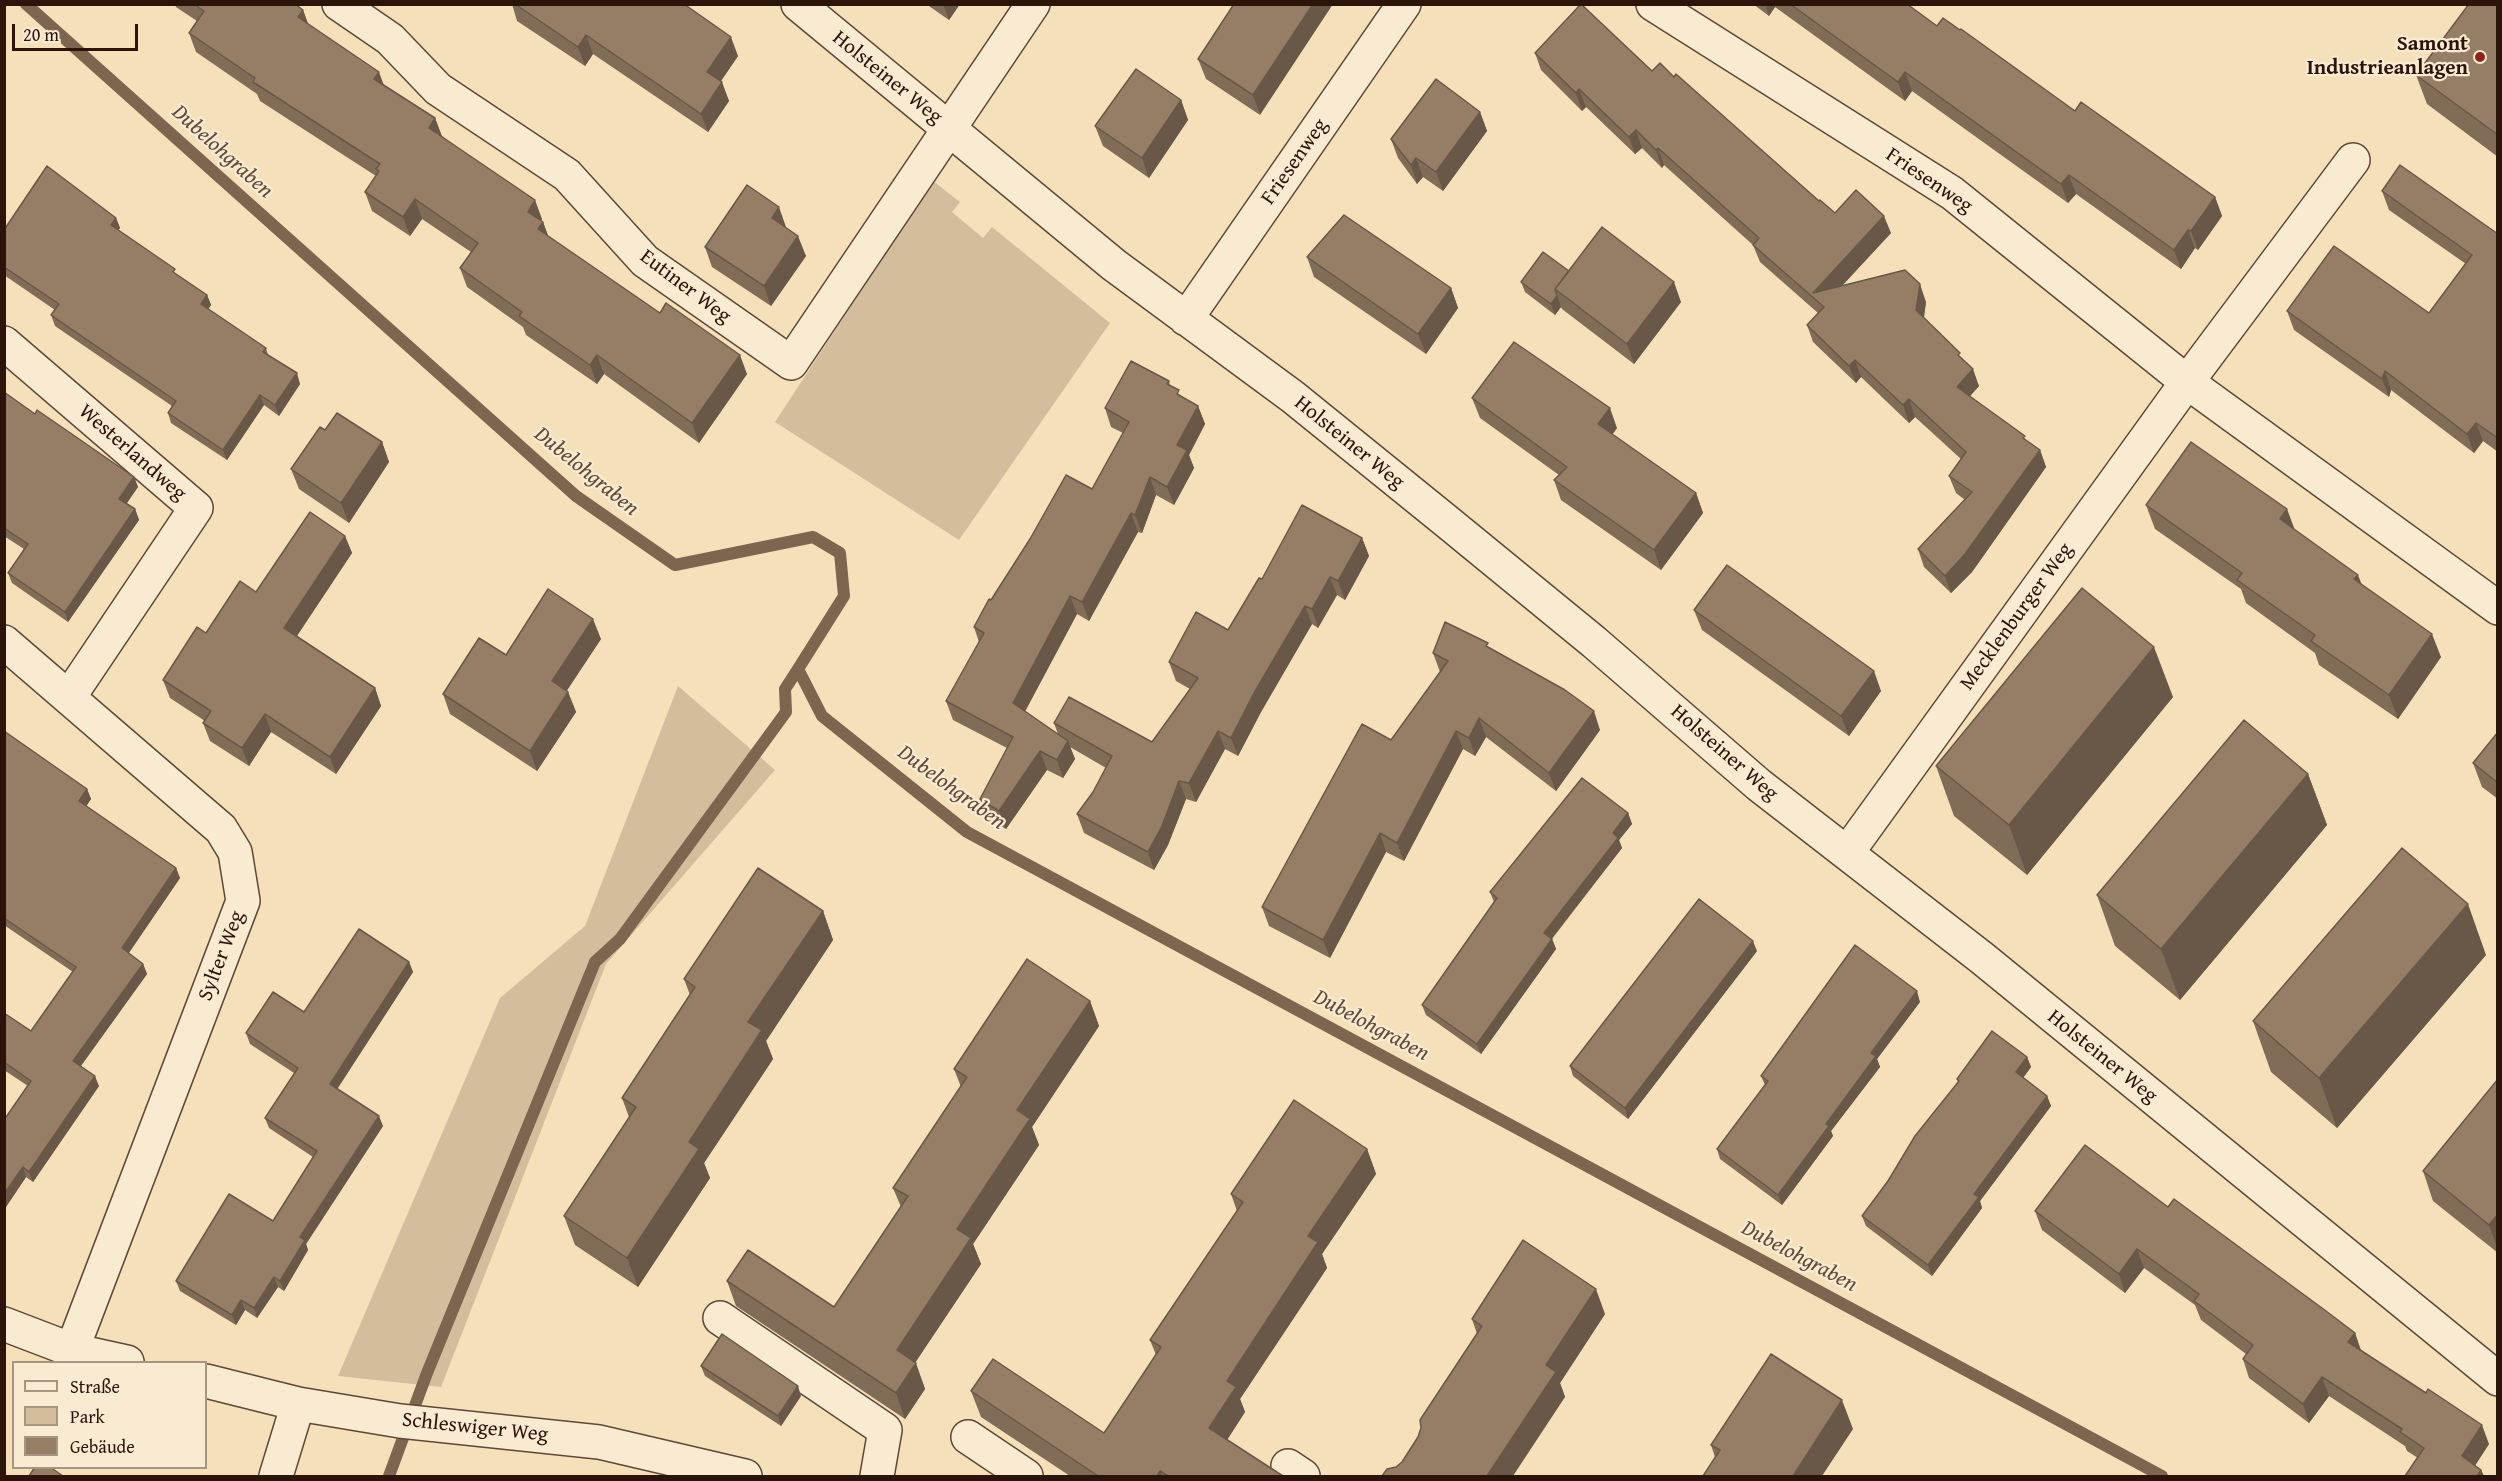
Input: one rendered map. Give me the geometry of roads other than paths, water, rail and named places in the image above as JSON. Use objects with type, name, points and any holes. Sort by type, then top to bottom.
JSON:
[{"type":"street","name":"Eutiner Weg","points":[[339,4],[390,39],[438,89],[567,175],[645,261],[791,363],[948,128]]},
{"type":"street","name":"Holsteiner Weg","points":[[798,4],[1114,265],[1293,397],[1594,642],[1759,785],[1982,958],[2288,1210],[2498,1379]]},
{"type":"street","name":"Holsteiner Weg","points":[[948,128],[1033,4]]},
{"type":"street","name":"Friesenweg","points":[[1186,319],[1404,4]]},
{"type":"street","name":"Friesenweg","points":[[1653,4],[1952,193],[2187,382]]},
{"type":"street","name":"Mecklenburger Weg","points":[[1847,853],[2187,382],[2353,160]]},
{"type":"street","name":"Westerlandweg","points":[[4,343],[196,508],[69,697]]},
{"type":"street","points":[[2187,382],[2498,608]]},
{"type":"street","name":"Sylter Weg","points":[[4,642],[221,829],[235,852],[243,901],[72,1350]]},
{"type":"street","points":[[720,1318],[885,1430],[877,1476]]},
{"type":"street","points":[[4,1324],[72,1350],[122,1361]]},
{"type":"street","name":"Schleswiger Weg","points":[[207,1381],[298,1404],[414,1423],[512,1431],[598,1442],[689,1470],[745,1476]]},
{"type":"street","points":[[276,1476],[298,1404]]},
{"type":"street","points":[[968,1437],[1026,1476]]},
{"type":"waterway","name":"Dubelohgraben","points":[[26,4],[576,496],[675,565],[813,537],[840,553],[844,596],[798,669],[822,716],[967,832],[2162,1476]]},
{"type":"waterway","points":[[389,1476],[427,1373],[595,962],[620,939],[786,712],[785,689],[798,669]]},
{"type":"place","name":"Samont Industrieanlagen","points":[[2480,57]]}]
